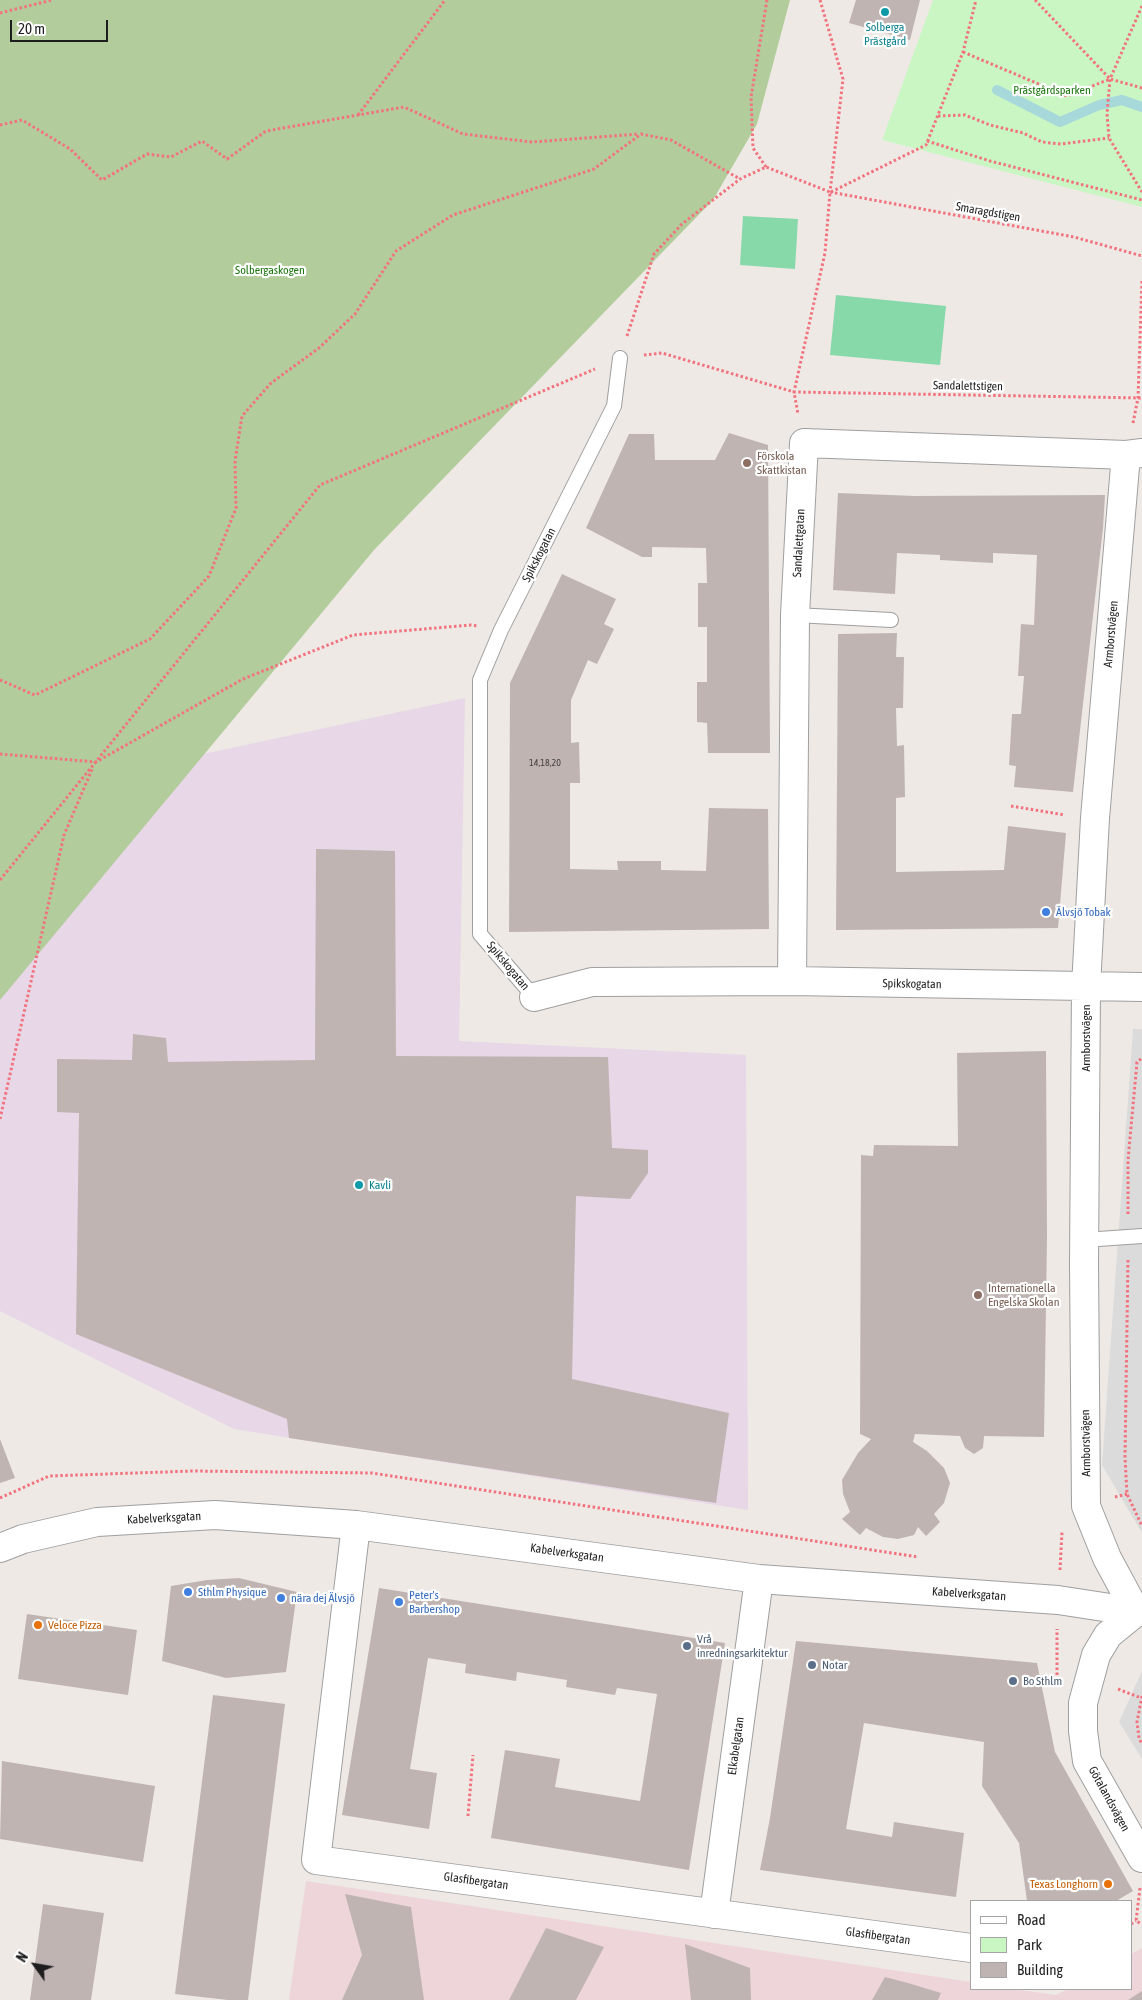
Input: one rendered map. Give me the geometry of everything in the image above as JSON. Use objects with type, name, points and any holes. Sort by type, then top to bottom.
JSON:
[{"type":"street","points":[[804,443],[1134,454]]},
{"type":"street","name":"Sandalettgatan","points":[[792,981],[795,615],[804,443]]},
{"type":"street","name":"Armborstvägen","points":[[1134,454],[1095,818],[1086,987],[1084,1240],[1086,1506],[1107,1558],[1139,1611]]},
{"type":"street","name":"Spikskogatan","points":[[534,997],[592,982],[792,981],[1142,987]]},
{"type":"street","name":"Kabelverksgatan","points":[[0,1548],[23,1539],[97,1522],[215,1515],[356,1525],[759,1579],[1058,1600],[1139,1611]]},
{"type":"street","name":"Glasfibergatan","points":[[356,1525],[316,1860],[970,1948]]},
{"type":"street","name":"Elkabelgatan","points":[[714,1914],[759,1579]]},
{"type":"street","name":"Götalandsvägen","points":[[1139,1611],[1108,1635],[1096,1655],[1083,1703],[1083,1731],[1087,1761],[1142,1858]]},
{"type":"lane","name":"Spikskogatan","points":[[534,997],[480,934],[480,680],[501,630],[614,406],[620,358]]},
{"type":"lane","points":[[795,615],[891,620]]},
{"type":"lane","points":[[1084,1240],[1135,1237]]},
{"type":"path","points":[[0,13],[52,0]]},
{"type":"path","points":[[358,115],[445,0]]},
{"type":"path","points":[[620,358],[654,254],[682,224],[740,179],[766,167],[753,148],[750,97],[767,0]]},
{"type":"path","points":[[804,443],[794,392],[825,253],[843,79],[820,0]]},
{"type":"path","points":[[830,192],[926,145],[963,52],[976,0]]},
{"type":"path","points":[[1036,0],[1110,79],[1142,88]]},
{"type":"path","points":[[1142,6],[1110,79],[1107,114],[1109,138],[1142,192]]},
{"type":"path","points":[[963,52],[1067,96],[1110,79]]},
{"type":"path","points":[[0,125],[22,120],[70,149],[102,180],[146,154],[170,156],[202,142],[228,159],[266,131],[404,107],[463,134],[532,142],[640,134],[671,140],[740,179]]},
{"type":"path","points":[[938,116],[965,115],[990,125],[1023,133],[1042,142],[1061,144],[1109,138]]},
{"type":"path","points":[[0,680],[35,695],[150,639],[209,576],[236,508],[235,461],[242,416],[271,383],[320,348],[354,314],[396,251],[452,215],[594,169],[640,134]]},
{"type":"path","points":[[927,141],[990,161],[1142,200]]},
{"type":"path","name":"Smaragdstigen","points":[[766,167],[830,192],[1074,237],[1142,256]]},
{"type":"path","points":[[1134,454],[1140,398],[1142,280]]},
{"type":"path","name":"Sandalettstigen","points":[[0,880],[320,485],[620,358],[662,352],[794,392],[1140,398]]},
{"type":"path","points":[[0,754],[96,762],[243,679],[353,635],[471,625],[501,630]]},
{"type":"path","points":[[0,1119],[64,835],[96,762]]},
{"type":"path","points":[[1011,806],[1062,814]]},
{"type":"path","points":[[1142,1058],[1138,1062],[1128,1160],[1135,1237],[1125,1457],[1127,1494],[1142,1526]]},
{"type":"path","points":[[0,1498],[49,1476],[193,1471],[372,1473],[922,1558]]},
{"type":"path","points":[[1142,1696],[1137,1722],[1139,1738],[1142,1744]]},
{"type":"path","points":[[468,1816],[472,1755]]},
{"type":"path","points":[[1132,1923],[1136,1921]]},
{"type":"shaded area","name":"Kavli","points":[[465,698],[459,1041],[746,1055],[748,1510],[234,1429],[0,1311],[0,981],[175,760]]},
{"type":"shaded area","points":[[1133,1029],[1142,1029],[1142,1533],[1102,1465]]},
{"type":"shaded area","points":[[1142,1671],[1142,1759],[1119,1722]]},
{"type":"shaded area","points":[[306,1881],[970,1982],[970,1990],[1020,1990],[1056,1995],[1066,1990],[1132,1990],[1132,1953],[1142,1948],[1142,2000],[289,2000]]},
{"type":"green space","name":"Solbergaskogen","points":[[0,0],[790,0],[757,124],[713,200],[374,550],[0,1000]]},
{"type":"green space","name":"Prästgårdsparken","points":[[933,0],[1142,0],[1142,207],[882,140]]},
{"type":"green space","points":[[743,216],[798,219],[795,269],[740,265]]},
{"type":"green space","points":[[836,295],[946,306],[940,365],[830,355]]},
{"type":"building","name":"Solberga Prästgård","points":[[856,0],[920,0],[910,40],[849,23]]},
{"type":"building","points":[[729,433],[768,445],[770,753],[708,753],[707,723],[697,722],[697,682],[707,682],[707,627],[698,627],[698,583],[707,583],[706,548],[652,547],[652,557],[642,557],[586,528],[629,434],[654,434],[655,460],[715,460]]},
{"type":"building","points":[[838,493],[915,496],[1105,495],[1103,528],[1073,792],[1014,787],[1016,766],[1009,765],[1012,714],[1021,714],[1024,676],[1018,676],[1021,624],[1034,625],[1037,555],[993,553],[993,563],[940,560],[940,555],[897,553],[895,594],[833,590]]},
{"type":"building","points":[[562,574],[616,599],[604,624],[614,629],[597,664],[588,660],[571,700],[571,743],[579,742],[580,783],[570,783],[570,869],[618,870],[617,861],[661,861],[661,870],[706,871],[709,808],[768,809],[769,929],[509,932],[510,683]]},
{"type":"building","points":[[897,633],[896,657],[904,657],[903,708],[896,708],[897,746],[904,745],[905,797],[896,798],[896,872],[1004,870],[1008,826],[1066,833],[1058,928],[836,930],[838,634]]},
{"type":"building","name":"Kavli","points":[[316,849],[395,851],[396,1056],[608,1057],[612,1148],[648,1150],[648,1173],[630,1199],[576,1196],[572,1379],[729,1413],[716,1503],[289,1438],[287,1419],[76,1334],[79,1113],[57,1112],[57,1059],[132,1060],[133,1034],[166,1038],[168,1062],[315,1060]]},
{"type":"building","points":[[1046,1051],[1047,1238],[1044,1437],[984,1436],[983,1448],[974,1454],[965,1448],[960,1436],[915,1434],[913,1442],[927,1451],[944,1468],[950,1483],[944,1503],[934,1514],[940,1522],[926,1536],[918,1527],[914,1535],[898,1539],[883,1537],[866,1528],[860,1535],[842,1519],[850,1512],[843,1494],[842,1480],[858,1453],[871,1439],[860,1434],[861,1155],[873,1156],[874,1145],[958,1146],[957,1053]]},
{"type":"building","points":[[0,1439],[15,1478],[0,1483]]},
{"type":"building","points":[[239,1578],[297,1592],[286,1672],[226,1678],[162,1661],[171,1586],[207,1580]]},
{"type":"building","points":[[379,1588],[725,1643],[689,1870],[491,1838],[505,1750],[560,1759],[555,1787],[640,1801],[657,1694],[617,1688],[615,1695],[566,1687],[567,1680],[517,1672],[516,1681],[465,1673],[466,1664],[428,1658],[410,1769],[437,1773],[429,1829],[342,1815]]},
{"type":"building","points":[[27,1614],[137,1630],[128,1695],[18,1679]]},
{"type":"building","points":[[796,1641],[1037,1663],[1055,1752],[1133,1891],[1118,1900],[1027,1900],[1019,1843],[982,1786],[984,1742],[864,1723],[846,1829],[892,1837],[894,1822],[964,1833],[956,1897],[760,1870],[770,1818]]},
{"type":"building","points":[[213,1695],[285,1704],[248,2000],[228,2000],[175,1994]]},
{"type":"building","points":[[2,1761],[155,1786],[143,1862],[0,1839]]},
{"type":"building","points":[[345,1894],[411,1907],[424,2000],[342,2000],[362,1955]]},
{"type":"building","points":[[43,1904],[104,1913],[91,2000],[30,2000]]},
{"type":"building","points":[[546,1928],[604,1947],[576,2000],[509,2000]]},
{"type":"building","points":[[685,1944],[750,1968],[751,2000],[691,2000]]},
{"type":"building","points":[[885,1977],[941,1993],[938,2000],[872,2000]]},
{"type":"building","points":[[1142,1991],[1142,2000],[1128,2000]]},
{"type":"waterway","points":[[997,90],[1060,122],[1099,105],[1122,100],[1142,107]]},
{"type":"place","name":"Solberga Prästgård","points":[[885,12]]},
{"type":"place","name":"Förskola Skattkistan","points":[[747,463]]},
{"type":"place","name":"Älvsjö Tobak","points":[[1046,912]]},
{"type":"place","name":"Kavli","points":[[359,1185]]},
{"type":"place","name":"Internationella Engelska Skolan","points":[[978,1295]]},
{"type":"place","name":"Sthlm Physique","points":[[188,1592]]},
{"type":"place","name":"nära dej Älvsjö","points":[[281,1598]]},
{"type":"place","name":"Peter's Barbershop","points":[[399,1602]]},
{"type":"place","name":"Veloce Pizza","points":[[38,1625]]},
{"type":"place","name":"Vrå inredningsarkitektur","points":[[687,1646]]},
{"type":"place","name":"Notar","points":[[812,1665]]},
{"type":"place","name":"Bo Sthlm","points":[[1013,1681]]},
{"type":"place","name":"Texas Longhorn","points":[[1108,1884]]}]
